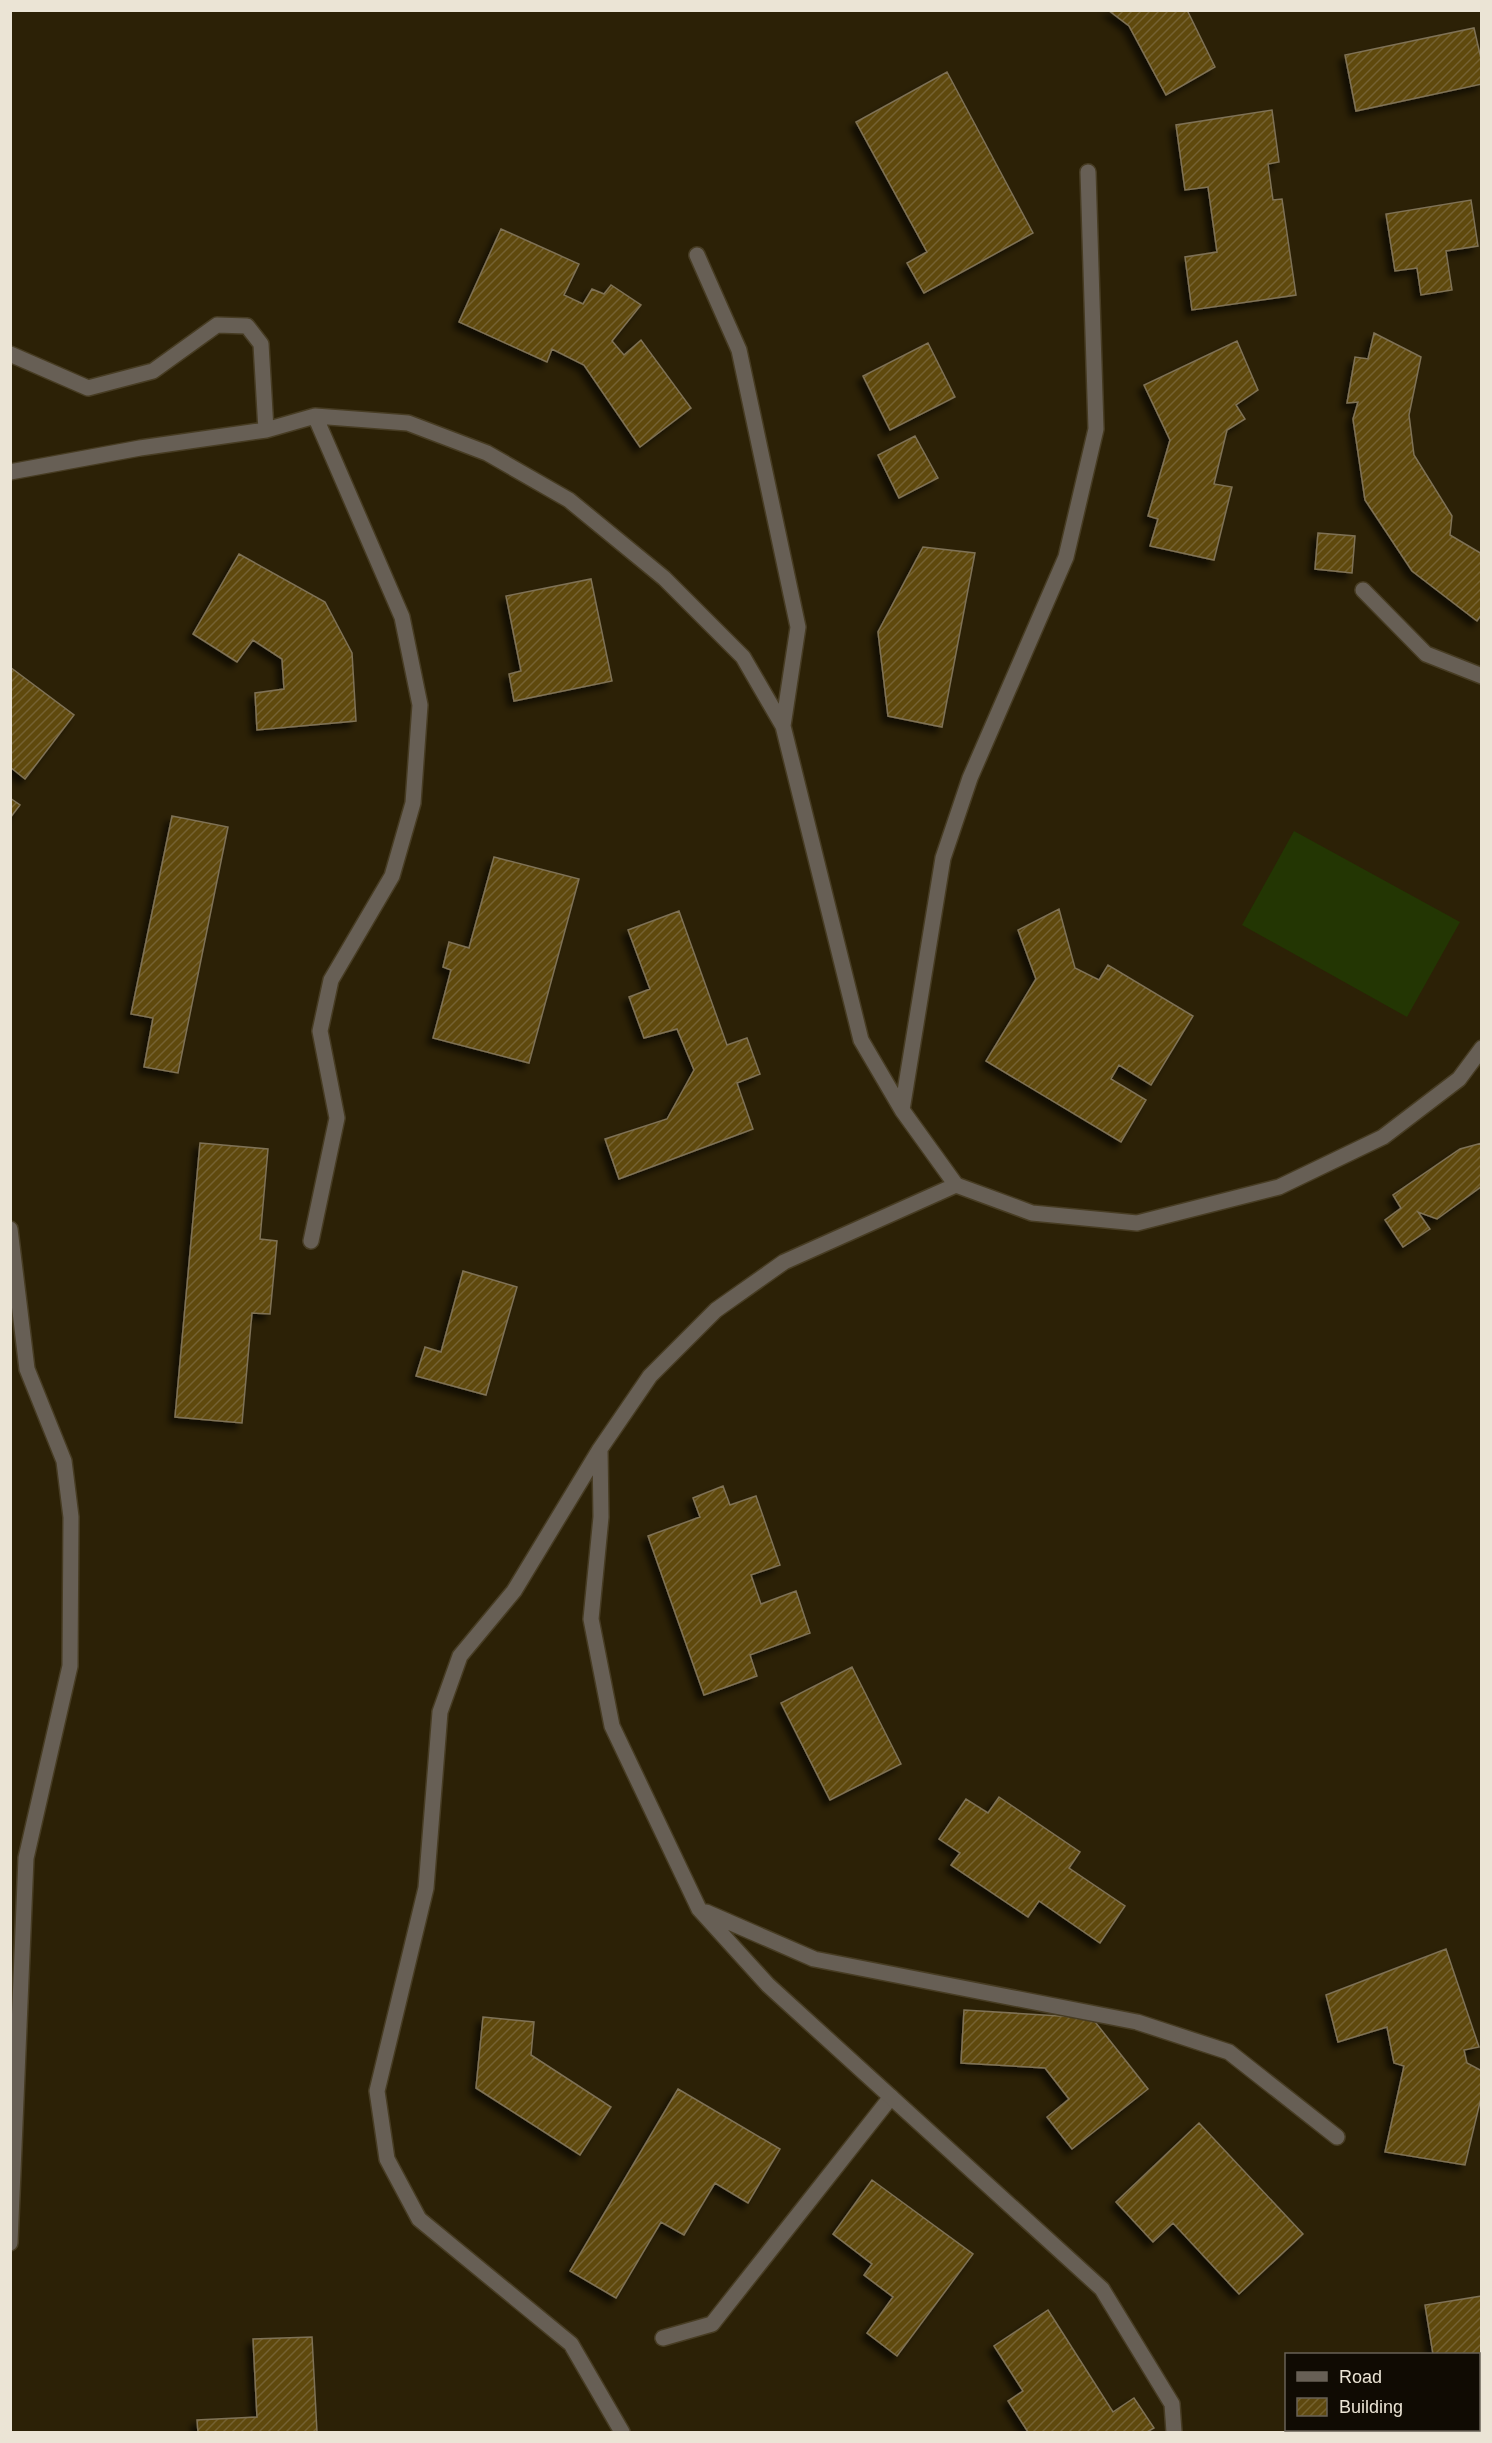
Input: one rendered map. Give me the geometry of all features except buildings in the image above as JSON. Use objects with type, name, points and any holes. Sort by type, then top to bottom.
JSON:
[{"type":"street","points":[[902,1110],[943,858],[970,778],[1066,557],[1096,429],[1088,172]]},
{"type":"street","points":[[698,255],[739,350],[798,627],[783,726]]},
{"type":"street","points":[[10,354],[88,388],[153,371],[217,325],[247,326],[261,344],[266,430]]},
{"type":"street","points":[[311,1241],[337,1118],[320,1031],[331,980],[392,876],[412,803],[420,705],[402,617],[315,416]]},
{"type":"street","points":[[10,472],[140,448],[266,430],[315,416],[408,423],[487,453],[569,500],[664,578],[743,657],[783,726],[861,1040],[902,1110],[956,1185],[1032,1213],[1137,1223],[1279,1187],[1383,1137],[1459,1079],[1482,1048]]},
{"type":"street","points":[[1363,590],[1426,654],[1482,676]]},
{"type":"street","points":[[622,2433],[571,2344],[419,2219],[387,2159],[377,2091],[426,1888],[440,1712],[460,1656],[514,1591],[600,1449],[650,1376],[716,1310],[784,1262],[956,1185]]},
{"type":"street","points":[[10,1229],[27,1369],[64,1461],[71,1517],[70,1666],[26,1858],[10,2243]]},
{"type":"street","points":[[600,1449],[601,1516],[591,1619],[612,1726],[699,1909],[768,1985],[1102,2289],[1172,2404],[1174,2433]]},
{"type":"street","points":[[699,1909],[814,1959],[1137,2022],[1229,2052],[1337,2137]]},
{"type":"street","points":[[663,2338],[712,2324],[891,2097]]},
{"type":"green space","points":[[1294,831],[1460,922],[1407,1017],[1242,925]]}]
